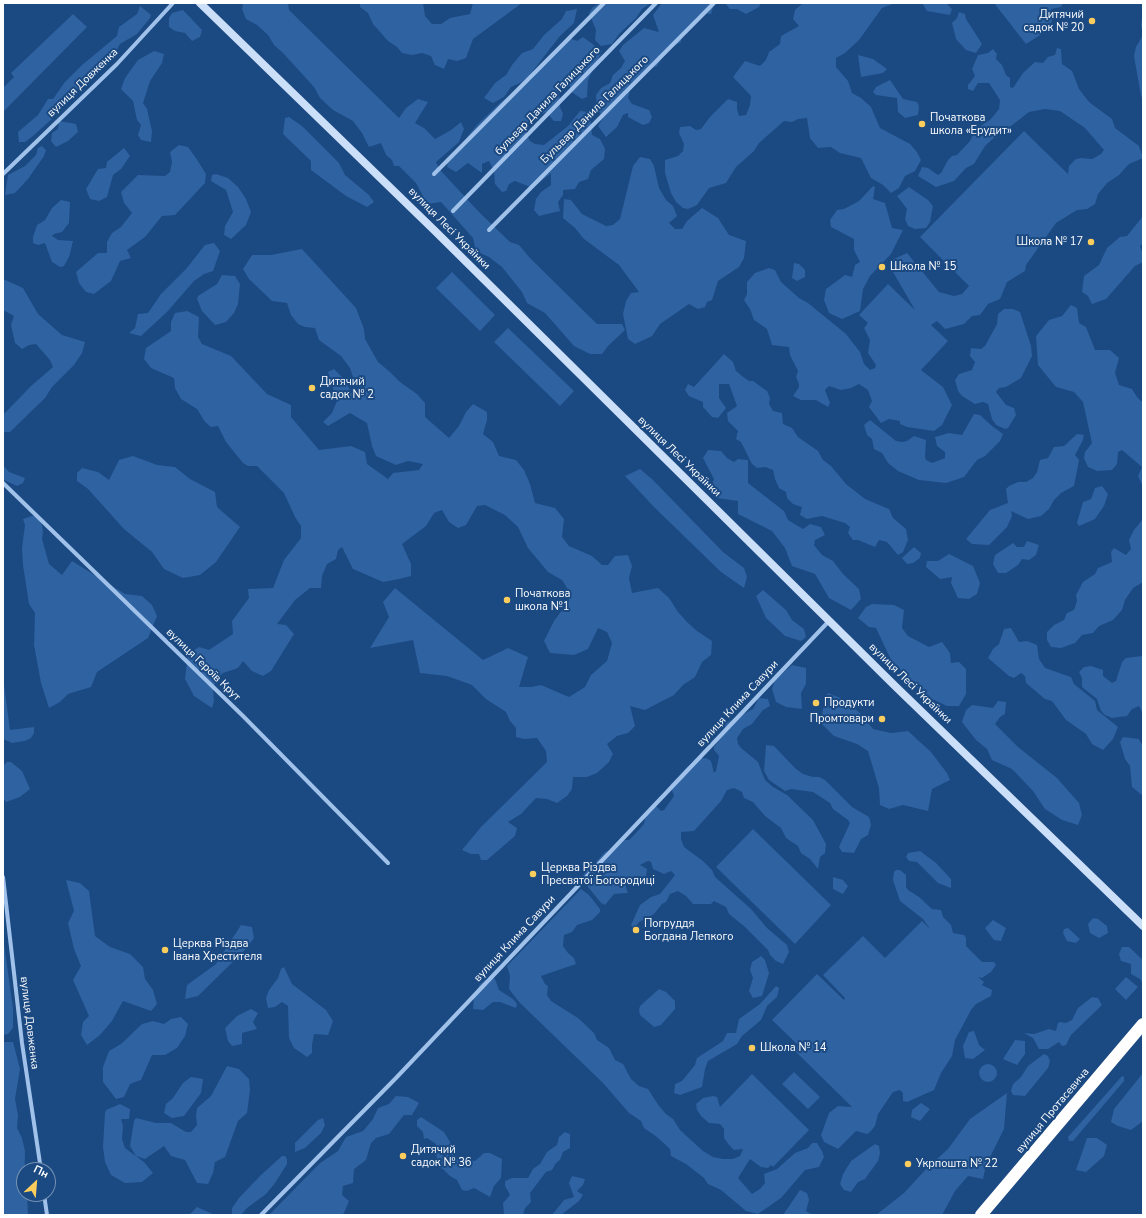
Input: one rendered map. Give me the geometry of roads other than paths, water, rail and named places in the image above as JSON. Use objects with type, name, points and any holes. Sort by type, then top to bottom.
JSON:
[{"type":"highway","name":"вулиця Протасевича","points":[[981,1215],[1143,1024]]},
{"type":"main road","name":"вулиця Лесі Українки","points":[[200,3],[435,231],[829,620],[1143,926]]},
{"type":"street","name":"вулиця Довженка","points":[[3,174],[117,64],[172,3]]},
{"type":"street","points":[[434,174],[604,3]]},
{"type":"street","name":"бульвар Данила Галицького","points":[[453,212],[656,3]]},
{"type":"street","name":"Бульвар Данила Галицького","points":[[489,230],[714,3]]},
{"type":"street","name":"вулиця Героїв Крут","points":[[3,483],[243,716],[388,863]]},
{"type":"street","name":"вулиця Клима Савури","points":[[261,1215],[407,1067],[829,620]]},
{"type":"street","name":"вулиця Довженка","points":[[3,877],[22,1043],[39,1162]]},
{"type":"street","points":[[45,1202],[47,1215]]},
{"type":"place","name":"Дитячий садок № 20","points":[[1092,21]]},
{"type":"place","name":"Початкова школа «Ерудит»","points":[[922,124]]},
{"type":"place","name":"Школа № 17","points":[[1091,242]]},
{"type":"place","name":"Школа № 15","points":[[882,267]]},
{"type":"place","name":"Дитячий садок № 2","points":[[312,388]]},
{"type":"place","name":"Початкова школа №1","points":[[507,600]]},
{"type":"place","name":"Продукти","points":[[816,703]]},
{"type":"place","name":"Промтовари","points":[[882,719]]},
{"type":"place","name":"Церква Різдва Пресвятої Богородиці","points":[[533,874]]},
{"type":"place","name":"Погруддя Богдана Лепкого","points":[[636,930]]},
{"type":"place","name":"Церква Різдва Івана Хрестителя","points":[[165,950]]},
{"type":"place","name":"Школа № 14","points":[[752,1048]]},
{"type":"place","name":"Дитячий садок № 36","points":[[403,1156]]},
{"type":"place","name":"Укрпошта № 22","points":[[908,1164]]}]
